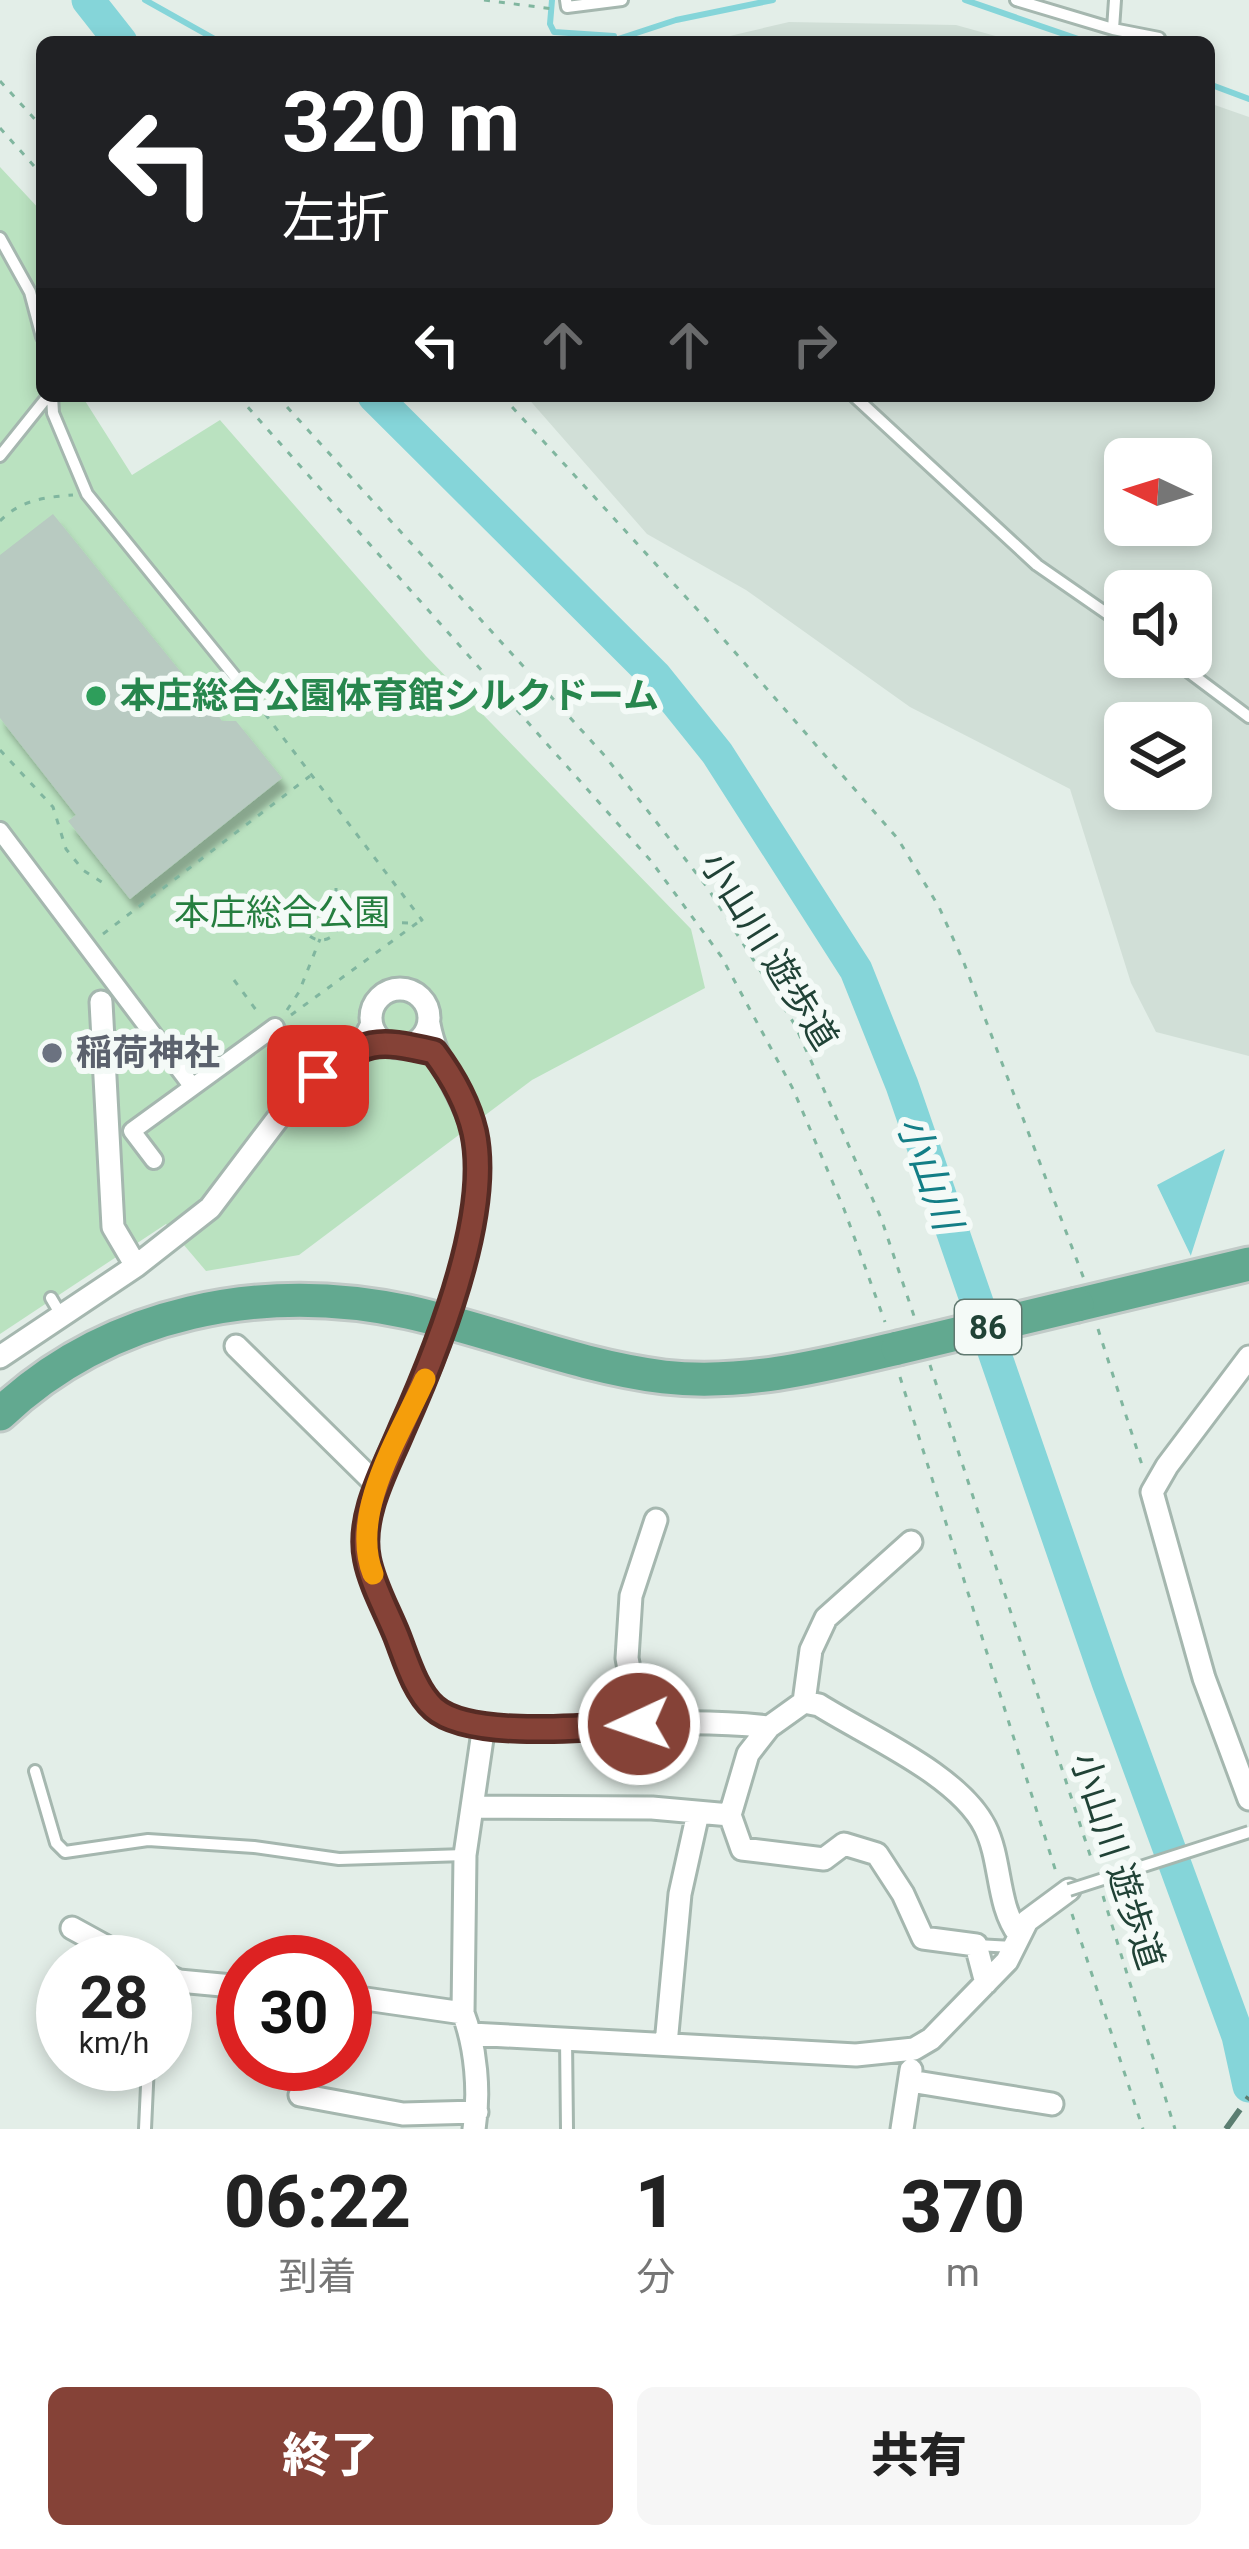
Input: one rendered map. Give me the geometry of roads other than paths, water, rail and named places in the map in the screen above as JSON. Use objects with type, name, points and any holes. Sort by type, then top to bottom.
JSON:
[{"type":"main road","name":"86","points":[[0,1414],[71,1358],[145,1324],[215,1306],[283,1298],[348,1301],[444,1321],[584,1363],[666,1377],[732,1379],[785,1372],[1249,1264]]},
{"type":"street","points":[[0,831],[192,1087]]},
{"type":"street","points":[[3,1348],[56,1307],[136,1266],[210,1208],[294,1097],[372,1037],[376,1000],[401,988],[420,996],[426,1004],[434,1052],[463,1097],[478,1164],[475,1206],[430,1367],[378,1486],[368,1521],[366,1558],[411,1671],[430,1705],[446,1717],[484,1726],[548,1730],[721,1722],[769,1726]]},
{"type":"street","points":[[101,1002],[113,1227],[136,1266]]},
{"type":"street","points":[[372,1037],[400,1048],[410,1046],[429,1024]]},
{"type":"street","points":[[154,1160],[132,1131],[273,1028]]},
{"type":"street","points":[[410,1046],[434,1052]]},
{"type":"street","points":[[236,1346],[378,1486]]},
{"type":"street","points":[[1249,1357],[1152,1492],[1204,1678],[1249,1799]]},
{"type":"street","points":[[639,1724],[627,1658],[631,1596],[656,1520]]},
{"type":"street","points":[[911,1542],[826,1618],[811,1650],[804,1702],[769,1726],[748,1754],[730,1815],[742,1850],[824,1859],[844,1844],[877,1854],[923,1938],[976,1945],[986,1983]]},
{"type":"street","points":[[804,1702],[819,1706],[946,1779],[985,1827],[1016,1941]]},
{"type":"street","points":[[300,2095],[403,2114],[475,2120],[467,2024],[465,1855],[484,1726]]},
{"type":"street","points":[[472,1807],[652,1808],[730,1815]]},
{"type":"street","points":[[666,2044],[680,1894],[698,1813]]},
{"type":"street","points":[[372,2002],[467,2024],[566,2038],[856,2055],[914,2049],[931,2038],[1007,1961],[1027,1921],[1066,1892]]},
{"type":"street","points":[[72,1928],[85,1935]]},
{"type":"street","points":[[902,2129],[914,2049]]},
{"type":"street","points":[[910,2081],[1052,2104]]},
{"type":"lane","points":[[561,4],[567,8],[622,0]]},
{"type":"lane","points":[[1016,0],[1149,36]]},
{"type":"lane","points":[[1112,29],[1114,0]]},
{"type":"lane","points":[[0,238],[30,292],[36,314]]},
{"type":"lane","points":[[0,456],[45,402]]},
{"type":"lane","points":[[51,402],[87,494],[245,689]]},
{"type":"lane","points":[[860,402],[1037,565],[1104,611]]},
{"type":"lane","points":[[1196,678],[1249,717]]},
{"type":"lane","points":[[35,1771],[56,1843],[65,1852],[148,1840],[339,1859],[465,1855]]},
{"type":"lane","points":[[1066,1892],[1249,1832]]},
{"type":"lane","points":[[976,1945],[1016,1941]]},
{"type":"lane","points":[[566,2038],[567,2129]]},
{"type":"lane","points":[[145,2129],[147,2091]]},
{"type":"water","points":[[1225,1149],[1191,1255],[1191,1256],[1157,1185]]},
{"type":"waterway","name":"小山川","points":[[88,0],[116,36]]},
{"type":"waterway","points":[[145,0],[209,36]]},
{"type":"waterway","points":[[552,0],[554,32],[614,36]]},
{"type":"waterway","points":[[627,36],[676,20],[773,0]]},
{"type":"waterway","points":[[965,0],[1070,36]]},
{"type":"waterway","points":[[1215,86],[1249,99]]},
{"type":"waterway","name":"小山川","points":[[380,402],[656,677],[717,753],[856,970],[902,1085],[1108,1682],[1238,2036],[1249,2086]]},
{"type":"railway","points":[[1226,2129],[1249,2097]]},
{"type":"place","name":"本庄総合公園体育館シルクドーム","points":[[96,696]]},
{"type":"place","name":"稲荷神社","points":[[52,1053]]},
{"type":"park label","name":"本庄総合公園","points":[[282,913]]}]
